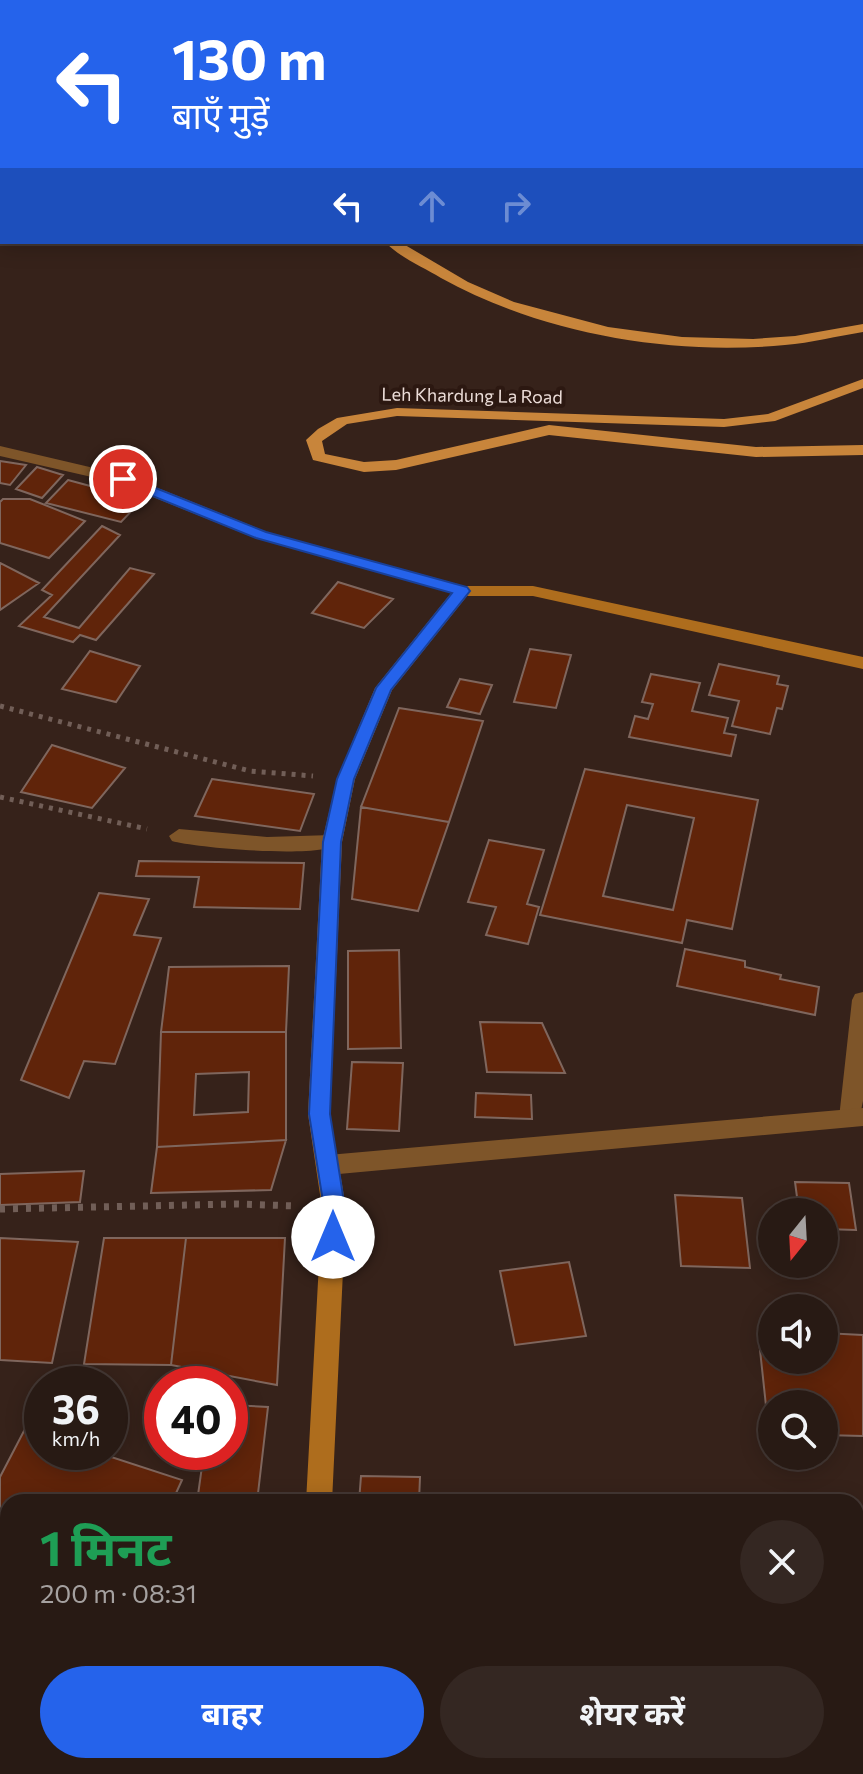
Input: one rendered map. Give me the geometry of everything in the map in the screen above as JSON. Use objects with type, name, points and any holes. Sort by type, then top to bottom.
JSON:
[{"type":"main road","points":[[394,244],[454,281],[511,306],[604,332],[749,343],[786,341],[863,328]]},
{"type":"main road","name":"Leh Khardung La Road","points":[[863,383],[770,418],[724,423],[397,412],[360,416],[327,426],[314,440],[318,457],[364,467],[396,465],[549,430],[756,452],[863,450]]},
{"type":"street","points":[[0,451],[123,479],[261,535],[462,591],[533,591],[863,663]]},
{"type":"street","points":[[319,1494],[334,1208],[319,1114],[332,842],[346,779],[384,688],[462,591]]},
{"type":"street","points":[[179,836],[267,844],[332,842]]},
{"type":"street","points":[[328,1165],[857,1117],[863,1000]]},
{"type":"path","points":[[0,706],[250,771],[346,779]]},
{"type":"path","points":[[0,797],[179,836]]},
{"type":"path","points":[[0,1209],[237,1204],[334,1208]]},
{"type":"building","points":[[0,461],[26,465],[10,485],[0,483]]},
{"type":"building","points":[[37,467],[63,475],[42,498],[16,489]]},
{"type":"building","points":[[68,480],[142,500],[121,522],[46,503]]},
{"type":"building","points":[[3,499],[30,499],[85,521],[49,558],[0,543],[0,502]]},
{"type":"building","points":[[102,526],[120,535],[44,617],[79,628],[130,568],[154,574],[96,640],[80,635],[73,642],[19,626],[52,595],[42,590]]},
{"type":"building","points":[[0,563],[39,583],[0,610]]},
{"type":"building","points":[[338,582],[393,599],[364,628],[312,613]]},
{"type":"building","points":[[530,649],[571,655],[556,708],[514,702]]},
{"type":"building","points":[[90,651],[140,666],[116,702],[62,689]]},
{"type":"building","points":[[719,664],[779,676],[777,684],[788,686],[782,709],[777,708],[770,734],[732,726],[739,701],[709,695]]},
{"type":"building","points":[[651,674],[700,683],[692,711],[728,718],[724,733],[736,735],[731,756],[629,737],[635,716],[648,719],[653,704],[642,702]]},
{"type":"building","points":[[460,679],[492,685],[480,714],[447,707]]},
{"type":"building","points":[[399,708],[483,721],[449,822],[361,807]]},
{"type":"building","points":[[52,745],[125,768],[92,808],[21,792]]},
{"type":"building","points":[[585,769],[758,800],[732,929],[687,920],[682,943],[540,915]],"holes":[[[627,805],[694,818],[673,910],[603,896]]]},
{"type":"building","points":[[212,779],[314,794],[300,831],[195,816]]},
{"type":"building","points":[[361,807],[449,822],[418,911],[352,899]]},
{"type":"building","points":[[489,840],[544,850],[527,904],[539,907],[528,944],[486,935],[496,907],[468,902]]},
{"type":"building","points":[[139,861],[304,863],[300,909],[194,907],[199,877],[136,876]]},
{"type":"building","points":[[99,893],[149,899],[134,935],[161,938],[115,1064],[84,1061],[69,1098],[21,1080]]},
{"type":"building","points":[[685,949],[745,961],[745,967],[781,975],[780,979],[819,987],[815,1015],[677,986]]},
{"type":"building","points":[[399,950],[401,1048],[348,1049],[348,951]]},
{"type":"building","points":[[289,966],[286,1032],[161,1032],[169,967]]},
{"type":"building","points":[[480,1022],[542,1023],[565,1073],[487,1072]]},
{"type":"building","points":[[161,1032],[286,1032],[286,1140],[157,1147]],"holes":[[[249,1072],[248,1112],[194,1115],[196,1074]]]},
{"type":"building","points":[[352,1062],[403,1063],[399,1131],[347,1129]]},
{"type":"building","points":[[476,1093],[531,1095],[532,1119],[475,1117]]},
{"type":"building","points":[[286,1140],[271,1190],[151,1193],[157,1147]]},
{"type":"building","points":[[84,1171],[80,1202],[0,1205],[0,1174]]},
{"type":"building","points":[[795,1182],[849,1183],[856,1230],[838,1229],[838,1198],[797,1198]]},
{"type":"building","points":[[675,1195],[742,1198],[750,1268],[681,1266]]},
{"type":"building","points":[[0,1238],[78,1242],[52,1363],[0,1360]]},
{"type":"building","points":[[104,1238],[186,1238],[171,1365],[84,1364]]},
{"type":"building","points":[[186,1238],[285,1238],[277,1385],[248,1380],[248,1366],[171,1365]]},
{"type":"building","points":[[569,1262],[586,1336],[515,1345],[500,1271]]},
{"type":"building","points":[[838,1334],[863,1335],[863,1436],[838,1435],[838,1390],[764,1390],[763,1374],[838,1374]]},
{"type":"building","points":[[248,1406],[268,1407],[258,1494],[198,1494],[201,1470],[248,1470]]},
{"type":"building","points":[[24,1431],[24,1470],[128,1470],[128,1462],[182,1480],[176,1494],[0,1494],[0,1477]]},
{"type":"building","points":[[361,1476],[420,1477],[419,1494],[360,1494]]},
{"type":"route","points":[[123,479],[261,535],[462,591],[384,688],[346,779],[332,842],[319,1114],[334,1208],[333,1237]]}]
